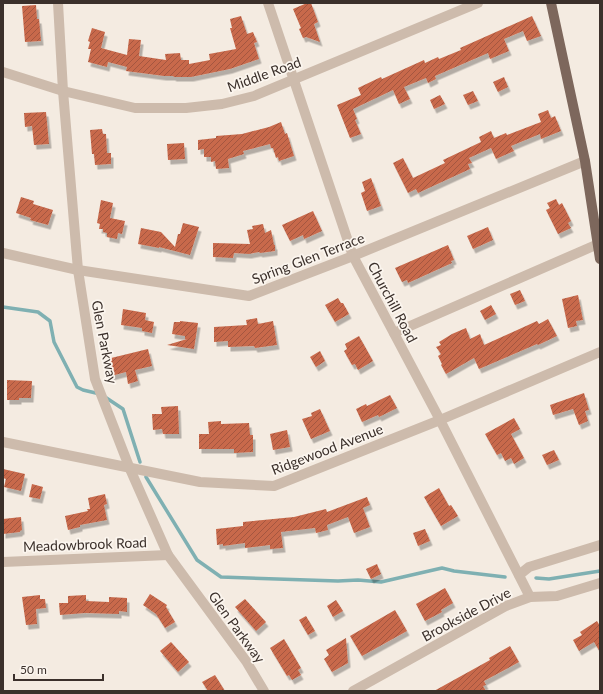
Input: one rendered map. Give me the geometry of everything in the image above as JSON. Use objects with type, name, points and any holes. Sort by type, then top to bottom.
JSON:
[{"type":"main road","points":[[551,3],[585,161],[600,259]]},
{"type":"street","name":"Glen Parkway","points":[[58,3],[62,91],[78,270],[96,379],[130,469],[168,555],[246,661],[264,691]]},
{"type":"street","name":"Churchill Road","points":[[268,3],[353,256],[440,420],[530,597]]},
{"type":"street","name":"Middle Road","points":[[3,72],[62,91],[136,108],[186,108],[222,104],[254,96],[478,3]]},
{"type":"street","name":"Spring Glen Terrace","points":[[3,253],[78,270],[249,296],[353,256],[585,161]]},
{"type":"street","points":[[394,333],[598,244]]},
{"type":"street","name":"Ridgewood Avenue","points":[[3,442],[200,482],[274,486],[440,420],[600,352]]},
{"type":"street","name":"Brookside Drive","points":[[519,575],[529,567],[600,545]]},
{"type":"street","name":"Meadowbrook Road","points":[[3,562],[168,555]]},
{"type":"street","name":"Brookside Drive","points":[[353,691],[506,606],[530,597],[557,596],[600,583]]},
{"type":"building","points":[[307,3],[311,3],[318,22],[314,24],[320,42],[306,37],[303,38],[299,29],[301,28],[293,9]]},
{"type":"building","points":[[36,5],[41,41],[25,42],[22,6]]},
{"type":"building","points":[[241,16],[247,34],[253,32],[257,42],[254,43],[259,59],[230,69],[191,77],[174,77],[126,71],[127,67],[108,62],[107,67],[88,62],[91,49],[88,49],[90,42],[88,41],[92,28],[105,32],[101,48],[127,55],[129,39],[141,40],[139,56],[166,60],[165,54],[180,53],[181,60],[189,60],[189,64],[210,60],[209,54],[236,49],[230,28],[232,28],[230,19]]},
{"type":"building","points":[[532,16],[541,36],[527,41],[523,31],[504,39],[509,51],[490,59],[488,53],[435,76],[436,79],[428,83],[426,78],[404,87],[410,99],[399,104],[393,90],[353,109],[357,119],[355,120],[361,134],[350,138],[337,105],[361,95],[358,88],[424,60],[425,63],[438,57],[439,59],[461,50],[460,48]]},
{"type":"building","points":[[504,77],[508,87],[498,92],[493,82]]},
{"type":"building","points":[[473,91],[478,101],[468,105],[463,95]]},
{"type":"building","points":[[440,95],[445,104],[434,109],[430,100]]},
{"type":"building","points":[[548,110],[551,118],[555,116],[561,131],[541,139],[540,134],[511,146],[514,151],[496,159],[491,148],[469,158],[472,163],[468,164],[470,169],[418,193],[416,189],[408,193],[393,163],[403,158],[413,178],[445,163],[443,160],[481,142],[479,137],[491,131],[494,138],[506,133],[507,135],[541,122],[538,114]]},
{"type":"building","points":[[46,112],[49,144],[34,145],[32,126],[25,127],[24,113]]},
{"type":"building","points":[[281,122],[285,134],[287,133],[294,156],[279,161],[278,157],[276,158],[270,144],[243,151],[244,154],[228,159],[229,168],[216,169],[215,161],[211,162],[211,157],[204,157],[204,149],[198,150],[198,140],[216,138],[216,136],[242,134],[269,127]]},
{"type":"building","points":[[102,129],[103,134],[106,134],[107,153],[111,153],[111,164],[95,165],[94,154],[92,154],[90,130]]},
{"type":"building","points":[[184,143],[185,159],[168,160],[167,144]]},
{"type":"building","points":[[371,178],[381,206],[367,211],[361,193],[365,191],[362,182]]},
{"type":"building","points":[[21,197],[34,201],[33,204],[53,210],[48,225],[30,220],[31,218],[16,213]]},
{"type":"building","points":[[556,199],[559,205],[562,203],[571,221],[568,223],[571,228],[558,234],[546,210],[550,208],[547,203]]},
{"type":"building","points":[[101,200],[113,203],[110,218],[125,221],[122,234],[118,233],[117,239],[107,237],[107,233],[103,232],[103,229],[99,229],[100,224],[97,223]]},
{"type":"building","points":[[313,211],[322,231],[304,239],[303,235],[290,241],[282,225]]},
{"type":"building","points":[[183,223],[199,227],[190,255],[159,247],[138,244],[141,228],[161,232],[175,247],[178,234],[180,234]]},
{"type":"building","points":[[263,224],[265,233],[271,230],[275,251],[249,254],[234,253],[233,258],[213,257],[213,243],[250,244],[247,230],[253,229],[252,226]]},
{"type":"building","points":[[488,227],[493,240],[473,249],[467,236]]},
{"type":"building","points":[[448,245],[454,260],[451,261],[452,263],[408,283],[407,280],[402,282],[395,268]]},
{"type":"building","points":[[520,290],[525,301],[515,305],[510,294]]},
{"type":"building","points":[[578,295],[583,320],[576,321],[577,326],[568,328],[562,299]]},
{"type":"building","points":[[338,298],[341,303],[343,303],[349,314],[335,322],[325,305]]},
{"type":"building","points":[[491,305],[496,314],[485,320],[480,311]]},
{"type":"building","points":[[123,309],[146,313],[145,320],[154,322],[152,333],[142,331],[142,328],[121,325]]},
{"type":"building","points":[[257,318],[258,324],[273,321],[277,345],[255,348],[254,346],[228,347],[228,341],[214,342],[214,327],[247,325],[246,320]]},
{"type":"building","points":[[548,319],[557,336],[538,345],[537,344],[479,369],[474,358],[446,374],[441,365],[442,364],[438,356],[441,354],[436,347],[441,345],[439,342],[452,334],[466,328],[470,339],[480,334],[484,345],[537,321],[539,324]]},
{"type":"building","points":[[180,321],[198,323],[194,349],[167,345],[187,339],[185,339],[185,336],[172,334],[174,322]]},
{"type":"building","points":[[359,336],[373,361],[358,370],[355,364],[352,365],[344,351],[347,349],[345,344]]},
{"type":"building","points":[[148,349],[152,366],[135,370],[138,381],[128,384],[126,372],[111,376],[107,359]]},
{"type":"building","points":[[320,351],[325,361],[316,367],[310,357]]},
{"type":"building","points":[[7,380],[32,381],[31,398],[7,400]]},
{"type":"building","points":[[584,393],[589,410],[585,411],[588,421],[579,425],[573,409],[553,415],[550,405]]},
{"type":"building","points":[[390,395],[397,408],[379,417],[378,415],[362,422],[356,409],[366,404],[367,406]]},
{"type":"building","points":[[178,406],[179,434],[163,434],[162,429],[153,430],[152,414],[162,414],[161,407]]},
{"type":"building","points":[[320,409],[330,431],[311,439],[302,419],[312,416],[311,413]]},
{"type":"building","points":[[514,418],[520,429],[511,434],[524,458],[514,464],[511,458],[505,461],[501,453],[497,455],[485,434]]},
{"type":"building","points":[[221,421],[221,424],[249,423],[250,435],[253,435],[253,452],[234,453],[234,449],[199,449],[199,434],[209,434],[208,422]]},
{"type":"building","points":[[287,430],[290,447],[273,450],[270,434]]},
{"type":"building","points":[[554,450],[559,460],[547,465],[542,455]]},
{"type":"building","points":[[3,469],[25,474],[21,491],[4,487],[6,479],[3,478]]},
{"type":"building","points":[[32,484],[43,487],[40,499],[29,497]]},
{"type":"building","points":[[439,488],[449,506],[451,505],[458,516],[441,526],[424,497]]},
{"type":"building","points":[[105,494],[107,504],[104,505],[107,520],[80,525],[80,527],[68,530],[65,516],[88,511],[87,509],[90,509],[88,498]]},
{"type":"building","points":[[367,497],[370,505],[363,508],[370,527],[354,533],[348,517],[327,525],[328,530],[316,533],[315,528],[281,532],[283,548],[270,549],[270,545],[245,548],[245,543],[223,546],[223,544],[217,545],[216,529],[243,526],[243,522],[294,517],[326,509],[327,512]]},
{"type":"building","points":[[21,517],[22,530],[20,532],[3,534],[3,519]]},
{"type":"building","points":[[425,529],[430,541],[418,546],[413,533]]},
{"type":"building","points":[[377,564],[381,574],[371,579],[366,569]]},
{"type":"building","points":[[445,588],[453,603],[441,610],[442,612],[425,621],[416,604]]},
{"type":"building","points":[[150,594],[167,605],[166,607],[175,622],[165,628],[156,614],[143,605]]},
{"type":"building","points":[[40,595],[40,599],[45,599],[46,608],[36,609],[37,624],[26,625],[22,597]]},
{"type":"building","points":[[86,595],[86,601],[109,602],[109,597],[127,598],[127,612],[119,611],[119,614],[85,613],[60,615],[59,603],[68,603],[68,596]]},
{"type":"building","points":[[245,599],[266,622],[256,631],[235,607]]},
{"type":"building","points":[[336,600],[343,611],[333,617],[327,606]]},
{"type":"building","points":[[395,610],[407,631],[362,656],[350,636]]},
{"type":"building","points":[[306,616],[315,631],[308,635],[299,620]]},
{"type":"building","points":[[597,621],[600,626],[600,652],[594,642],[579,651],[573,640],[582,635],[580,632]]},
{"type":"building","points":[[346,638],[348,663],[332,672],[324,659],[329,655],[326,650]]},
{"type":"building","points":[[284,639],[301,668],[298,670],[301,675],[292,680],[289,675],[287,676],[270,648]]},
{"type":"building","points":[[171,642],[189,662],[178,672],[160,651]]},
{"type":"building","points":[[510,646],[519,662],[484,681],[486,685],[483,686],[486,691],[434,691],[490,660],[489,658]]},
{"type":"building","points":[[215,675],[225,691],[208,691],[202,682]]},
{"type":"waterway","points":[[3,307],[38,312],[50,321],[54,342],[77,387],[100,394]]},
{"type":"waterway","points":[[105,397],[123,409],[140,462]]},
{"type":"waterway","points":[[146,477],[197,560],[221,577],[338,581],[358,580],[381,582],[442,568],[454,571],[505,577]]},
{"type":"waterway","points":[[536,578],[549,579],[600,571]]}]
